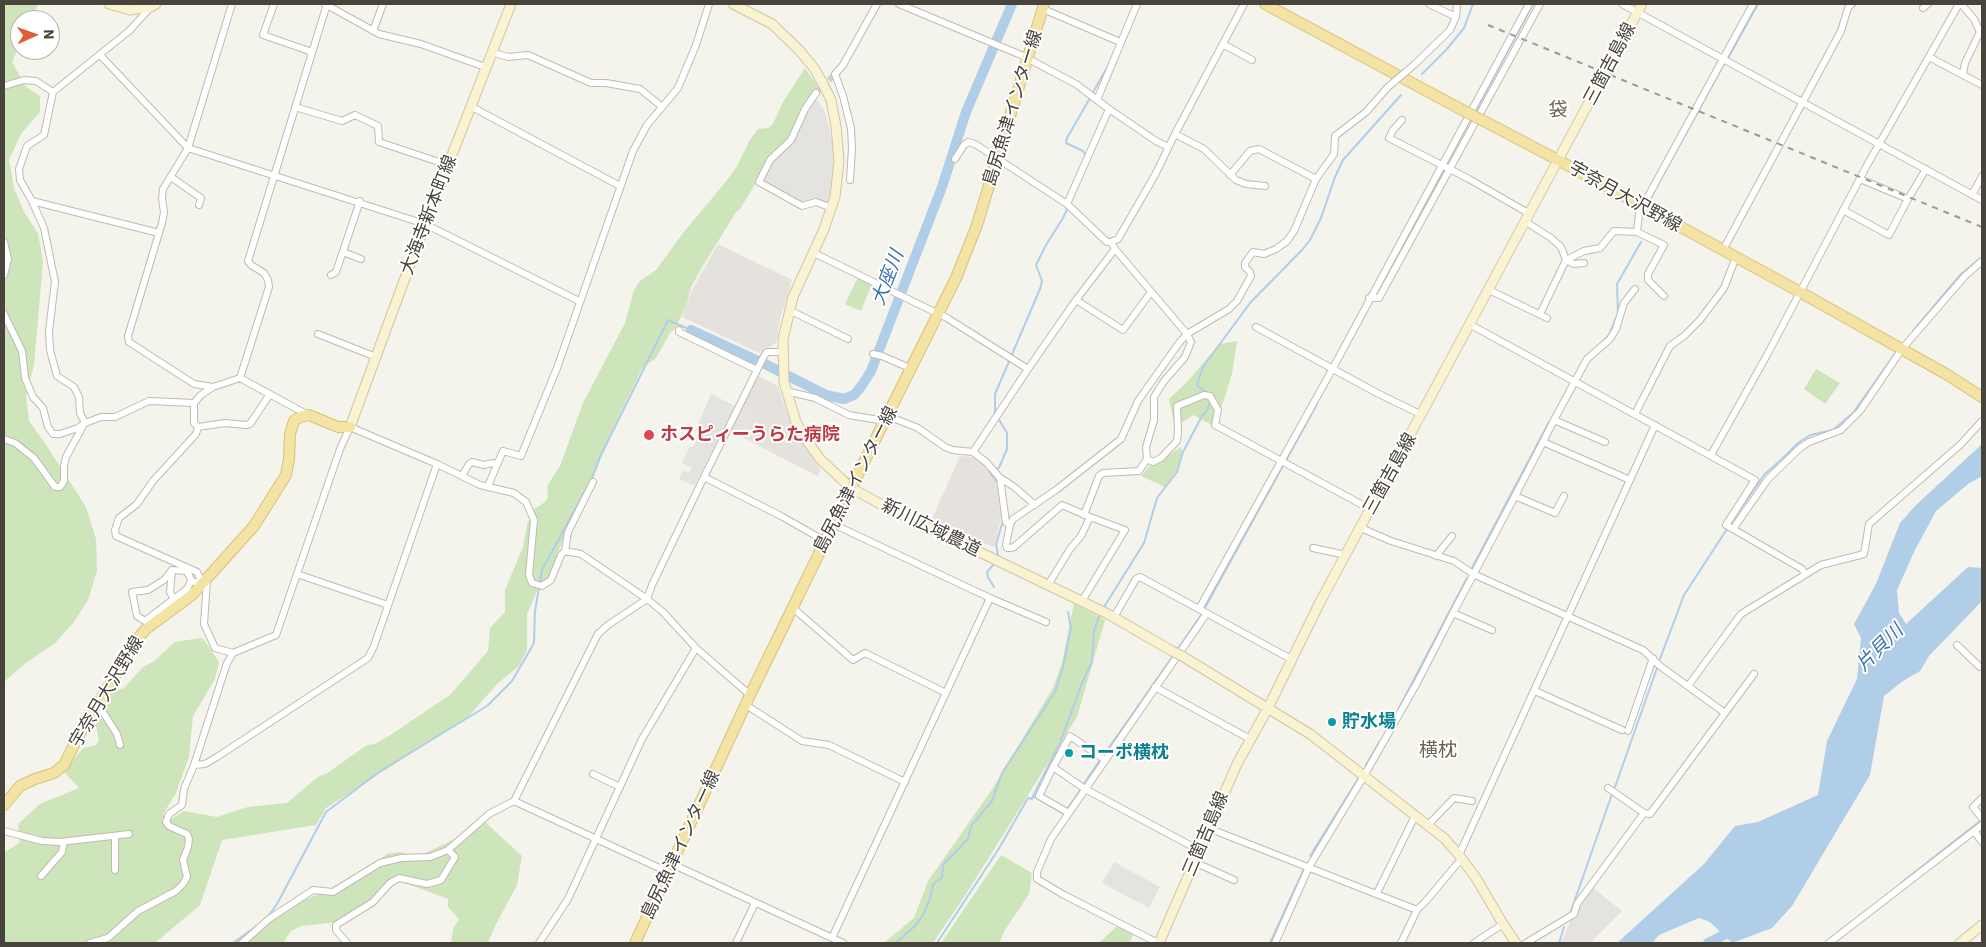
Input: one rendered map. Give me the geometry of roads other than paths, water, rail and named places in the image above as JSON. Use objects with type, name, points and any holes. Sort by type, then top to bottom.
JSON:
[{"type":"main road","points":[[109,4],[130,10],[153,5]]},
{"type":"main road","name":"大海寺新本町線","points":[[350,427],[485,66],[511,4]]},
{"type":"main road","name":"新川広域農道","points":[[733,4],[772,24],[799,50],[814,68],[832,106],[838,142],[838,180],[832,208],[800,280],[789,310],[784,332],[783,352],[785,386],[796,422],[820,459],[851,488],[884,506],[1102,611],[1182,656],[1310,734],[1428,825],[1461,857],[1476,878],[1502,924],[1516,943]]},
{"type":"main road","name":"宇奈月大沢野線","points":[[1265,4],[1558,160],[1800,292],[1902,349],[1982,397]]},
{"type":"main road","name":"三箇吉島線","points":[[1159,943],[1208,828],[1250,739],[1268,708],[1291,659],[1642,4]]},
{"type":"main road","name":"島尻魚津インター線","points":[[634,943],[825,540],[960,270],[977,225],[1044,6]]},
{"type":"main road","points":[[309,415],[338,427],[350,427]]},
{"type":"main road","name":"宇奈月大沢野線","points":[[4,804],[20,786],[54,772],[64,765],[138,638],[146,629],[179,606],[205,582],[254,526],[286,475],[290,459],[292,426],[300,417],[309,415]]},
{"type":"main road","points":[[1960,943],[1982,925]]},
{"type":"street","points":[[213,387],[194,384],[129,342],[128,336],[164,212],[163,189],[188,148],[232,4]]},
{"type":"street","points":[[274,4],[263,35],[312,52]]},
{"type":"street","points":[[240,378],[269,287],[264,273],[248,261],[326,4],[373,30],[485,66]]},
{"type":"street","points":[[373,30],[383,4]]},
{"type":"street","points":[[488,486],[503,450],[521,456],[557,368],[634,151],[647,125],[678,88],[709,4]]},
{"type":"street","points":[[850,180],[851,128],[835,74],[843,65],[877,4]]},
{"type":"street","points":[[899,4],[1021,55],[1027,60],[1076,84],[1109,109],[1168,147]]},
{"type":"street","points":[[1097,100],[1137,4]]},
{"type":"street","points":[[955,159],[964,144],[968,142],[1067,204],[1106,242],[1118,239],[1156,175],[1168,147],[1244,4]]},
{"type":"street","points":[[1429,4],[1456,18]]},
{"type":"street","points":[[1082,601],[1125,530],[1062,505],[1014,547],[1007,548],[1010,524],[1013,519],[1121,439],[1138,401],[1187,334],[1229,309],[1236,301],[1251,276],[1245,267],[1245,263],[1252,252],[1264,254],[1276,249],[1286,241],[1300,220],[1316,179],[1334,154],[1335,136],[1366,112],[1388,87],[1450,30],[1456,18],[1457,4]]},
{"type":"street","points":[[1199,609],[1335,370],[1369,298],[1529,4]]},
{"type":"street","points":[[1369,298],[1379,298],[1540,4]]},
{"type":"street","points":[[1622,4],[1982,200]]},
{"type":"street","points":[[1638,232],[1639,213],[1753,4]]},
{"type":"street","points":[[1722,250],[1841,31],[1848,8],[1852,4]]},
{"type":"street","points":[[1711,454],[1860,179],[1960,4],[1974,19],[1980,32],[1963,74]]},
{"type":"street","points":[[85,423],[80,413],[79,397],[74,387],[57,376],[50,350],[48,331],[55,282],[44,228],[20,180],[19,169],[27,146],[44,134],[53,92],[129,31],[153,5]]},
{"type":"street","points":[[1044,6],[1120,42]]},
{"type":"street","points":[[1223,44],[1252,60]]},
{"type":"street","points":[[492,52],[508,57],[528,55],[591,83],[606,82],[640,89],[661,106]]},
{"type":"street","points":[[100,55],[188,148],[425,224],[579,302]]},
{"type":"street","points":[[1929,56],[1982,85]]},
{"type":"street","points":[[4,86],[24,80],[36,80],[53,92]]},
{"type":"street","points":[[816,93],[805,109],[791,140],[770,160],[759,182],[802,206],[816,202],[832,208]]},
{"type":"street","points":[[470,106],[620,186]]},
{"type":"street","points":[[295,107],[342,121],[355,115],[378,126],[379,142],[448,165]]},
{"type":"street","points":[[1067,204],[1109,109]]},
{"type":"street","points":[[1402,120],[1389,138],[1442,164],[1528,218],[1561,247],[1566,260],[1574,264],[1584,264]]},
{"type":"street","points":[[1175,134],[1204,149],[1230,175],[1246,184],[1265,186]]},
{"type":"street","points":[[1230,175],[1250,151],[1259,149],[1316,179]]},
{"type":"street","points":[[1843,210],[1889,235],[1926,169]]},
{"type":"street","points":[[1972,195],[1982,176]]},
{"type":"street","points":[[171,177],[201,198],[200,204]]},
{"type":"street","points":[[1860,179],[1908,199]]},
{"type":"street","points":[[32,201],[159,233]]},
{"type":"street","points":[[331,275],[336,272],[360,202]]},
{"type":"street","points":[[1540,314],[1566,260],[1584,251],[1600,248],[1614,231],[1638,232],[1664,245],[1648,274],[1648,280],[1664,296]]},
{"type":"street","points":[[4,242],[8,259],[4,275]]},
{"type":"street","points":[[1048,585],[1070,549],[1081,536],[1099,476],[1104,473],[1140,471],[1148,459],[1146,447],[1154,420],[1154,397],[1164,382],[1186,357],[1191,342],[1187,334],[1111,242]]},
{"type":"street","points":[[973,452],[1076,300],[1115,249]]},
{"type":"street","points":[[343,252],[361,259]]},
{"type":"street","points":[[814,252],[939,314],[1028,369]]},
{"type":"street","points":[[1635,414],[1670,346],[1684,336],[1700,320],[1724,288],[1736,258]]},
{"type":"street","points":[[1732,529],[1768,479],[1788,459],[1808,442],[1841,430],[1860,411],[1902,349],[1965,276],[1982,261]]},
{"type":"street","points":[[1275,943],[1309,867],[1417,683],[1574,382],[1587,359],[1610,339],[1616,329],[1624,303],[1635,289]]},
{"type":"street","points":[[1490,290],[1548,318]]},
{"type":"street","points":[[1076,300],[1124,330],[1151,292]]},
{"type":"street","points":[[789,310],[848,339]]},
{"type":"street","points":[[4,314],[22,351],[25,378],[33,397],[43,408],[48,427],[53,434],[60,434],[78,428],[101,417],[115,416],[149,401],[194,403]]},
{"type":"street","points":[[1470,325],[1711,454],[1755,480],[1726,525],[1802,569],[1805,574]]},
{"type":"street","points":[[1256,328],[1422,415]]},
{"type":"street","points":[[679,330],[679,332],[757,369]]},
{"type":"street","points":[[318,334],[376,357]]},
{"type":"street","points":[[242,943],[269,919],[313,890],[333,892],[380,863],[401,858],[430,857],[448,850],[489,814],[514,801],[598,634],[608,625],[647,599],[704,477],[764,356],[768,352],[783,352]]},
{"type":"street","points":[[873,354],[912,369]]},
{"type":"street","points":[[198,427],[194,423],[194,403],[200,396],[213,387],[240,378],[309,415]]},
{"type":"street","points":[[785,386],[849,415],[886,418],[918,428],[945,447],[953,450],[973,452],[986,462],[1000,478],[1013,486],[1034,505]]},
{"type":"street","points":[[198,427],[225,423],[250,424],[270,394]]},
{"type":"street","points":[[1148,459],[1153,462],[1161,458],[1177,441],[1177,406],[1204,395],[1210,396],[1218,410],[1215,425],[1370,509]]},
{"type":"street","points":[[1554,420],[1605,442]]},
{"type":"street","points":[[1688,686],[1741,614],[1821,565],[1864,554],[1869,524],[1960,445],[1982,421]]},
{"type":"street","points":[[4,439],[15,443],[34,458],[55,487],[60,487],[64,481],[66,457],[85,423]]},
{"type":"street","points":[[1401,943],[1417,910],[1426,902],[1461,857],[1655,425]]},
{"type":"street","points":[[198,427],[196,434],[153,481],[137,504],[119,518],[115,530],[116,536],[197,572],[205,582],[204,624],[215,648],[232,653],[276,635],[340,448],[350,427],[438,464],[480,485],[514,494],[526,502],[534,520],[529,575],[532,583],[542,586],[551,580],[561,555],[565,552],[568,532],[593,482]]},
{"type":"street","points":[[1543,442],[1630,480]]},
{"type":"street","points":[[462,476],[472,462],[484,465],[497,464]]},
{"type":"street","points":[[194,766],[206,764],[368,658],[438,464]]},
{"type":"street","points":[[704,477],[825,540]]},
{"type":"street","points":[[1000,478],[1006,522],[1010,524]]},
{"type":"street","points":[[1515,496],[1555,513],[1564,496]]},
{"type":"street","points":[[833,524],[990,598],[1046,622]]},
{"type":"street","points":[[1361,528],[1391,541],[1454,561],[1473,574],[1643,650],[1660,666],[1725,713]]},
{"type":"street","points":[[1436,556],[1452,536]]},
{"type":"street","points":[[1313,548],[1346,555]]},
{"type":"street","points":[[565,552],[581,554],[647,599],[663,612],[748,700],[802,741],[828,745],[905,782]]},
{"type":"street","points":[[172,570],[186,572],[189,575],[191,581],[187,589],[146,621],[136,616],[132,592],[148,590],[164,580],[172,570]]},
{"type":"street","points":[[172,570],[170,592],[176,598]]},
{"type":"street","points":[[297,574],[388,605]]},
{"type":"street","points":[[1117,612],[1136,579],[1140,577],[1291,659]]},
{"type":"street","points":[[191,581],[205,582]]},
{"type":"street","points":[[832,938],[990,598]]},
{"type":"street","points":[[793,608],[853,660],[865,653],[946,693]]},
{"type":"street","points":[[1159,943],[1089,909],[1037,879],[1037,872],[1050,839],[1066,812],[1207,613]]},
{"type":"street","points":[[1453,613],[1492,630]]},
{"type":"street","points":[[1957,645],[1982,667]]},
{"type":"street","points":[[539,943],[568,899],[642,739],[696,648]]},
{"type":"street","points":[[90,943],[108,938],[138,910],[176,890],[187,877],[183,860],[189,838],[187,834],[169,826],[166,822],[169,814],[182,805],[184,789],[194,766],[227,663],[232,653]]},
{"type":"street","points":[[1535,691],[1625,730],[1653,658]]},
{"type":"street","points":[[1608,788],[1644,813],[1650,814],[1754,674]]},
{"type":"street","points":[[1155,687],[1250,739]]},
{"type":"street","points":[[99,706],[118,734],[120,745]]},
{"type":"street","points":[[1066,812],[1039,796],[1070,736],[1104,759]]},
{"type":"street","points":[[1054,767],[1084,788],[1199,850]]},
{"type":"street","points":[[593,774],[620,787]]},
{"type":"street","points":[[1428,825],[1454,798],[1472,801]]},
{"type":"street","points":[[1982,798],[1973,807],[1982,818]]},
{"type":"street","points":[[514,801],[596,839],[755,903],[843,943]]},
{"type":"street","points":[[1526,943],[1574,914],[1577,904],[1644,813]]},
{"type":"street","points":[[1377,893],[1415,816]]},
{"type":"street","points":[[1830,943],[1982,824]]},
{"type":"street","points":[[1208,828],[1417,910]]},
{"type":"street","points":[[4,831],[42,841],[64,842],[129,834]]},
{"type":"street","points":[[1974,831],[1982,842]]},
{"type":"street","points":[[115,836],[115,870]]},
{"type":"street","points":[[41,876],[62,852],[64,842]]},
{"type":"street","points":[[347,943],[336,930],[336,925],[373,902],[390,883],[399,878],[427,884],[441,880],[455,857],[448,850]]},
{"type":"street","points":[[1194,862],[1234,880]]},
{"type":"street","points":[[736,943],[755,903]]},
{"type":"street","points":[[1474,943],[1502,924]]},
{"type":"water","points":[[1982,444],[1982,476],[1968,484],[1936,511],[1914,552],[1897,590],[1899,613],[1906,624],[1968,567],[1982,568],[1982,601],[1929,656],[1920,671],[1884,696],[1870,775],[1792,906],[1772,928],[1732,943],[1710,922],[1699,918],[1659,935],[1652,943],[1617,943],[1704,864],[1735,826],[1758,822],[1818,795],[1827,741],[1857,679],[1861,638],[1854,624],[1876,584],[1900,523],[1915,506]]},
{"type":"waterway","name":"大座川","points":[[691,330],[826,395],[844,399],[854,395],[871,371],[942,187],[966,112],[1012,4]]},
{"type":"waterway","points":[[1422,74],[1447,49],[1464,28],[1473,4]]},
{"type":"waterway","points":[[1475,112],[1533,4]]},
{"type":"waterway","points":[[1728,58],[1758,4]]},
{"type":"waterway","points":[[1650,199],[1724,64]]},
{"type":"waterway","points":[[1092,94],[1108,66]]},
{"type":"waterway","points":[[1204,391],[1197,385],[1203,367],[1250,303],[1310,240],[1321,218],[1343,160],[1401,95]]},
{"type":"waterway","points":[[1086,156],[1083,151],[1066,143],[1090,98]]},
{"type":"waterway","points":[[1446,165],[1471,118]]},
{"type":"waterway","points":[[1398,255],[1444,169]]},
{"type":"waterway","points":[[995,414],[995,394],[1040,289],[1042,281],[1036,265],[1068,207]]},
{"type":"waterway","points":[[1618,314],[1617,284],[1641,242]]},
{"type":"waterway","points":[[1913,331],[1961,274],[1982,257]]},
{"type":"waterway","points":[[1604,340],[1609,335],[1616,318]]},
{"type":"waterway","points":[[591,480],[600,457],[668,320],[691,330]]},
{"type":"waterway","points":[[1739,511],[1764,475],[1798,443],[1810,435],[1833,430],[1853,413],[1894,355]]},
{"type":"waterway","points":[[1104,607],[1144,543],[1157,498],[1177,472],[1183,452],[1202,416],[1208,409],[1210,401]]},
{"type":"waterway","points":[[1177,650],[1201,615],[1317,404]]},
{"type":"waterway","points":[[998,418],[1007,433],[1007,449],[999,468],[989,471],[998,484]]},
{"type":"waterway","points":[[1472,568],[1549,422]]},
{"type":"waterway","points":[[267,918],[277,904],[326,812],[379,772],[487,706],[512,681],[534,643],[535,611],[542,570],[585,491]]},
{"type":"waterway","points":[[998,555],[996,544],[1003,521]]},
{"type":"waterway","points":[[1660,659],[1684,595],[1727,529]]},
{"type":"waterway","points":[[994,564],[987,572],[994,587]]},
{"type":"waterway","points":[[1399,708],[1467,578]]},
{"type":"waterway","points":[[896,943],[916,925],[923,915],[935,882],[942,878],[943,865],[968,839],[971,826],[992,801],[1002,773],[1055,692],[1063,667],[1071,628],[1068,612]]},
{"type":"waterway","points":[[937,943],[998,850],[1028,798],[1032,799],[1060,743],[1082,683],[1092,662],[1094,631],[1100,614]]},
{"type":"waterway","points":[[1103,756],[1173,656]]},
{"type":"waterway","points":[[1615,787],[1657,668]]},
{"type":"waterway","points":[[1366,765],[1380,741]]},
{"type":"waterway","points":[[1083,785],[1100,760]]},
{"type":"waterway","points":[[1310,856],[1358,779]]},
{"type":"waterway","points":[[1033,796],[1064,814],[1081,789]]},
{"type":"waterway","points":[[1571,911],[1612,794]]},
{"type":"waterway","points":[[1901,883],[1980,821],[1979,819]]},
{"type":"waterway","points":[[1270,943],[1303,871]]},
{"type":"waterway","points":[[233,943],[258,925]]},
{"type":"waterway","points":[[1559,943],[1564,927]]},
{"type":"waterway","name":"片貝川","points":[[1708,943],[1736,929]]},
{"type":"tunnel","points":[[816,93],[835,74]]},
{"type":"railway","points":[[1488,25],[1982,227]]},
{"type":"place","name":"ホスピィーうらた病院","points":[[649,435]]},
{"type":"place","name":"貯水場","points":[[1332,722]]},
{"type":"place","name":"コーポ横枕","points":[[1069,753]]},
{"type":"district","name":"袋","points":[[1558,111]]},
{"type":"district","name":"横枕","points":[[1438,751]]}]
